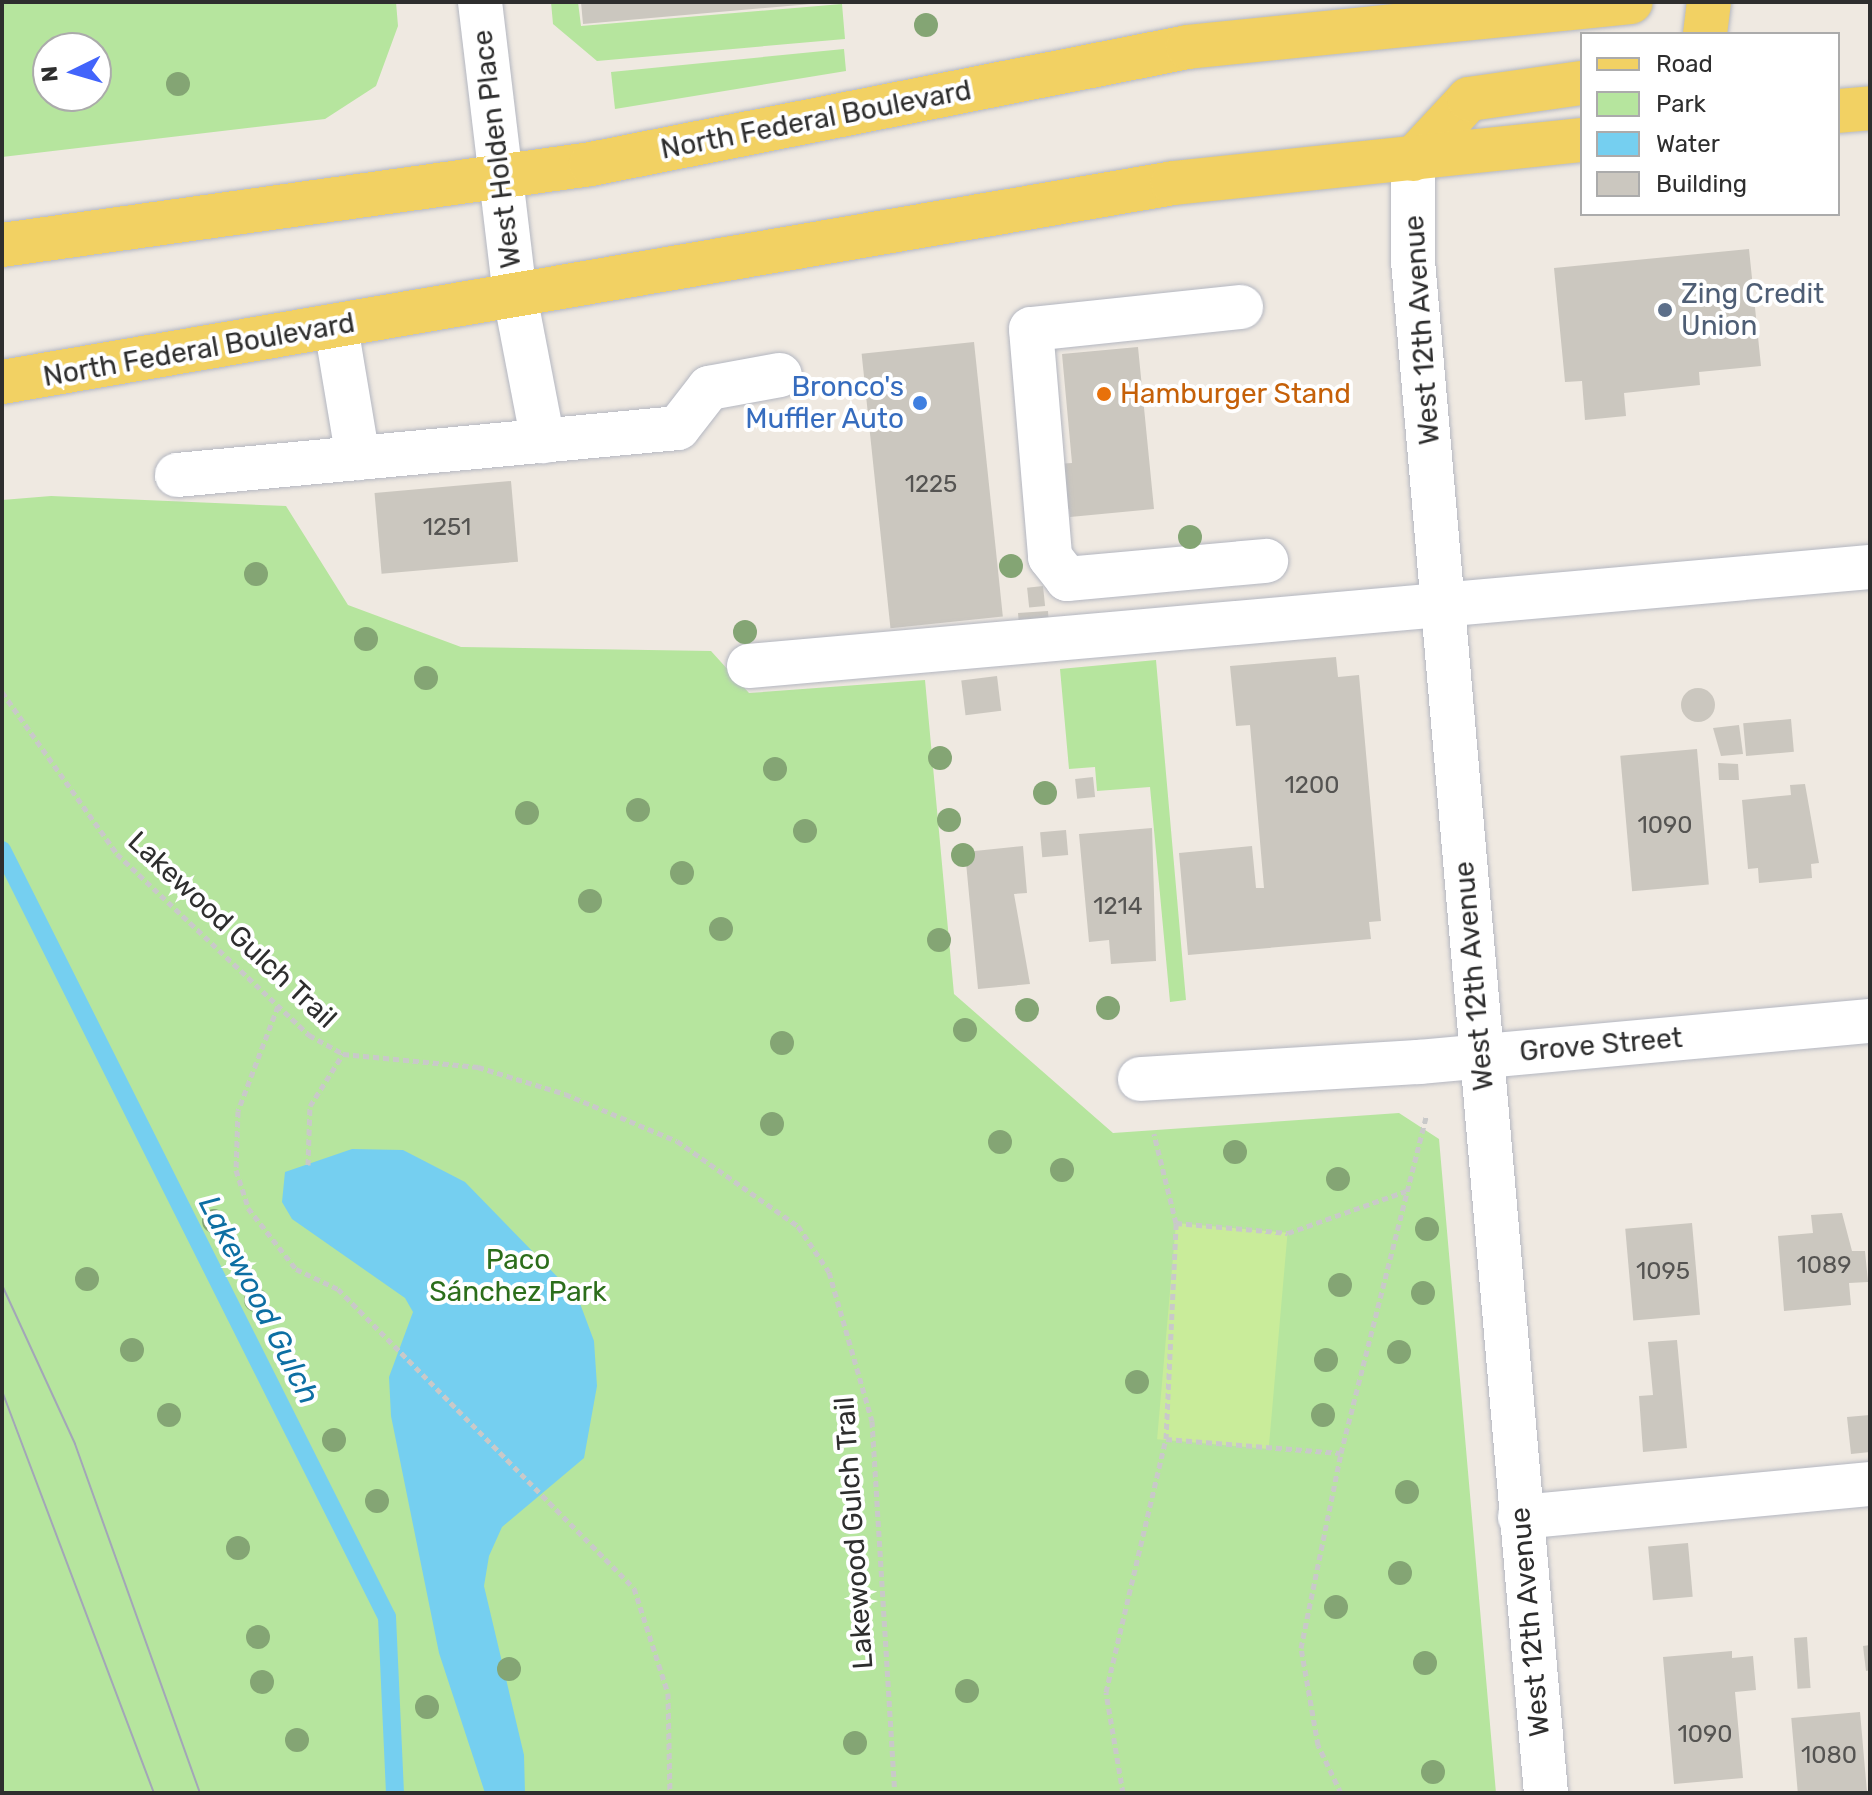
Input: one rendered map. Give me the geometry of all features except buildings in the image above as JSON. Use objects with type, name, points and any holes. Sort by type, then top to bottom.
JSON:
[{"type":"main road","name":"North Federal Boulevard","points":[[16,244],[498,179],[1188,47],[1631,2]]},
{"type":"main road","points":[[1705,32],[1709,2]]},
{"type":"main road","points":[[1413,159],[1469,99],[1580,83]]},
{"type":"main road","points":[[1840,111],[1870,108]]},
{"type":"main road","name":"North Federal Boulevard","points":[[22,380],[1173,183],[1580,140]]},
{"type":"street","name":"West Holden Place","points":[[480,2],[498,179],[515,296],[543,441]]},
{"type":"street","name":"West 12th Avenue","points":[[1413,159],[1413,261],[1546,1793]]},
{"type":"street","points":[[1241,307],[1031,329],[1050,557],[1067,579],[1266,561]]},
{"type":"street","points":[[336,327],[358,458]]},
{"type":"street","points":[[177,475],[678,428],[709,388],[780,375]]},
{"type":"street","points":[[749,666],[1870,567]]},
{"type":"street","name":"Grove Street","points":[[1140,1079],[1481,1055],[1870,1021]]},
{"type":"street","points":[[1520,1517],[1870,1484]]},
{"type":"path","name":"Lakewood Gulch Trail","points":[[2,692],[117,854],[278,1006],[343,1054],[478,1067],[565,1094],[677,1141],[798,1226],[829,1272],[872,1421],[895,1793]]},
{"type":"path","points":[[278,1006],[238,1111],[236,1170],[248,1208],[296,1269],[338,1289],[550,1497],[634,1588],[653,1635],[668,1693],[670,1793]]},
{"type":"path","points":[[308,1165],[310,1106],[343,1054]]},
{"type":"path","points":[[1123,1793],[1106,1692],[1166,1439],[1176,1223],[1140,1079]]},
{"type":"path","points":[[1341,1793],[1318,1745],[1301,1648],[1341,1453],[1426,1116]]},
{"type":"path","points":[[1176,1223],[1288,1233],[1406,1191]]},
{"type":"path","points":[[1166,1439],[1341,1453]]},
{"type":"green space","points":[[2,2],[396,2],[398,26],[376,86],[325,119],[2,157]]},
{"type":"green space","points":[[551,2],[578,2],[581,26],[842,4],[845,39],[597,61],[553,24]]},
{"type":"green space","points":[[844,49],[846,71],[615,109],[611,72]]},
{"type":"green space","name":"Paco Sánchez Park","points":[[51,496],[286,506],[348,605],[461,647],[711,651],[749,693],[925,680],[954,994],[1113,1133],[1399,1113],[1439,1139],[1496,1793],[2,1793],[2,500]]},
{"type":"green space","points":[[1156,660],[1186,1000],[1170,1002],[1150,787],[1097,791],[1095,767],[1069,769],[1060,669]]},
{"type":"green space","points":[[1176,1223],[1288,1233],[1269,1449],[1157,1439]]},
{"type":"water","points":[[352,1149],[403,1150],[465,1182],[578,1298],[594,1341],[597,1386],[584,1458],[502,1527],[489,1556],[484,1586],[524,1755],[525,1793],[485,1793],[439,1653],[391,1416],[389,1377],[413,1312],[405,1298],[292,1219],[282,1202],[285,1172]]},
{"type":"waterway","name":"Lakewood Gulch","points":[[2,850],[387,1617],[395,1793]]},
{"type":"tram line","points":[[2,1285],[75,1444],[200,1793]]},
{"type":"tram line","points":[[2,1391],[154,1793]]},
{"type":"place","name":"Zing Credit Union","points":[[1665,310]]},
{"type":"place","name":"Hamburger Stand","points":[[1104,394]]},
{"type":"place","name":"Bronco's Muffler Auto","points":[[920,403]]}]
